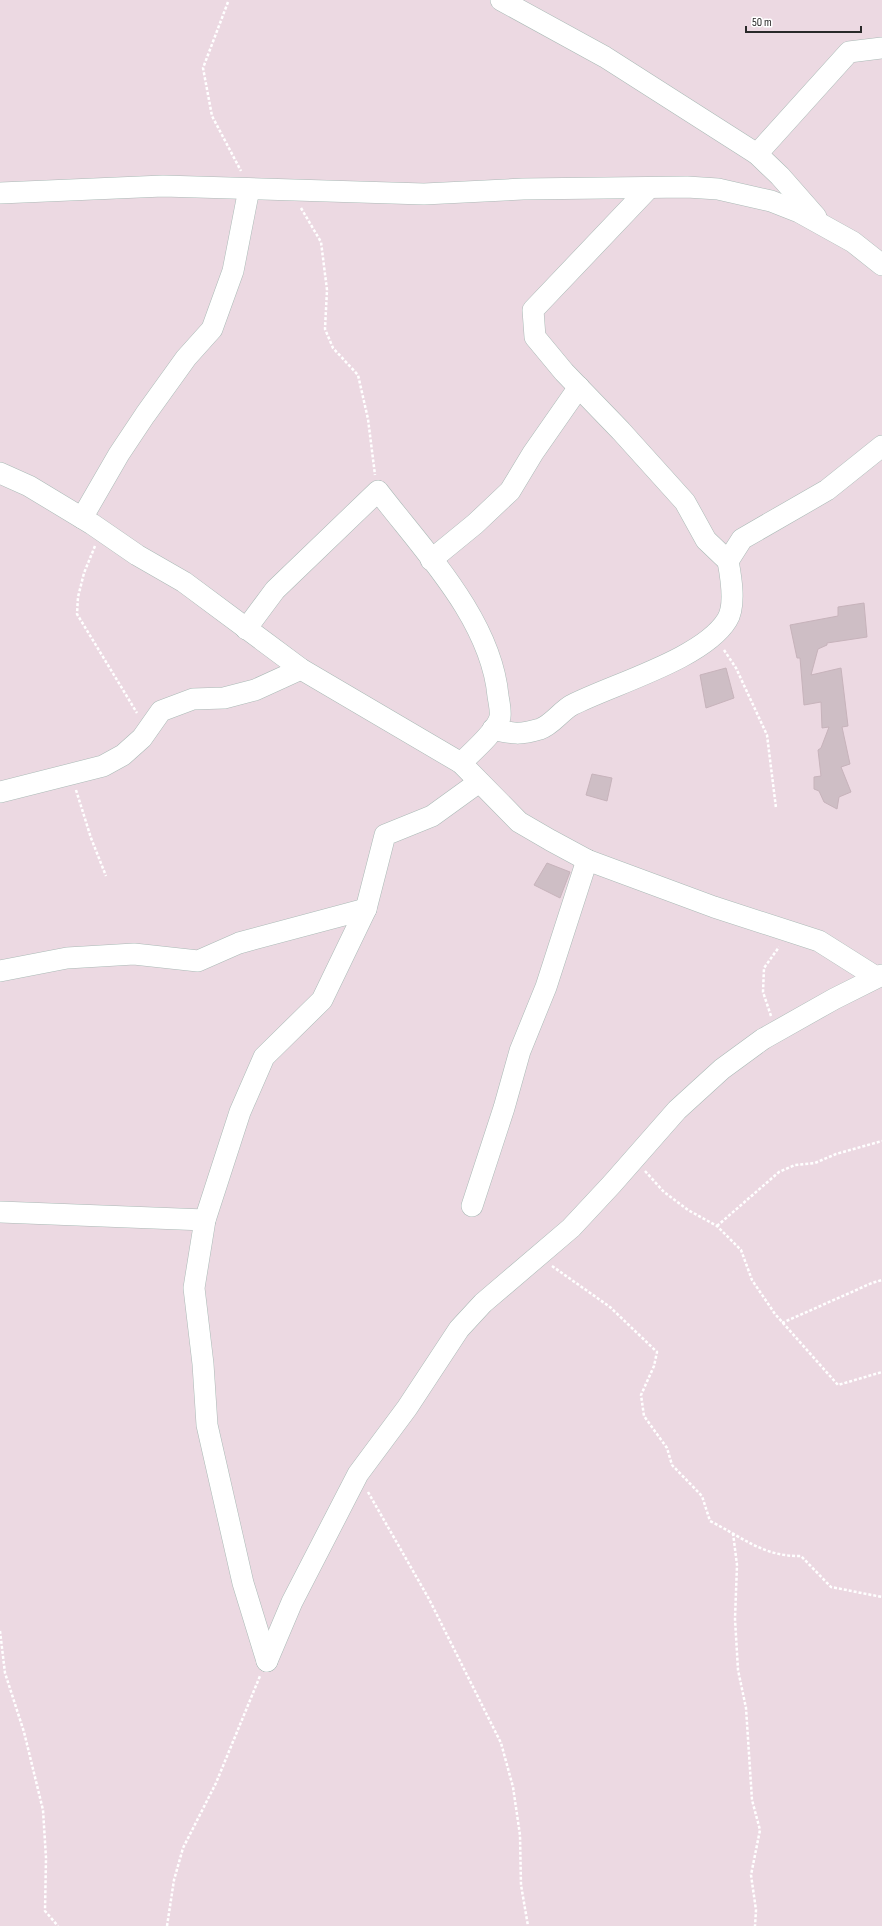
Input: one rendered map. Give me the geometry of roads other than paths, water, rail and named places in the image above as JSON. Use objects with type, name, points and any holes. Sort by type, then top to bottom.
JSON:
[{"type":"street","points":[[501,0],[605,57],[757,154],[780,176],[822,224]]},
{"type":"street","points":[[757,154],[849,52],[882,48]]},
{"type":"street","points":[[0,193],[163,186],[424,194],[523,188],[688,187],[740,193],[771,201],[822,224],[853,242],[882,265]]},
{"type":"street","points":[[493,729],[516,735],[542,728],[570,706],[674,661],[708,640],[728,620],[733,592],[728,561],[706,540],[685,502],[579,387],[536,337],[533,310],[649,188]]},
{"type":"street","points":[[87,521],[120,454],[145,415],[186,358],[212,329],[233,271],[249,189]]},
{"type":"street","points":[[431,560],[510,491],[533,453],[579,387]]},
{"type":"street","points":[[728,561],[742,539],[827,490],[882,446]]},
{"type":"street","points":[[0,473],[29,486],[87,521],[137,556],[184,582],[301,669],[461,764],[518,822],[587,860],[714,907],[819,941],[879,976]]},
{"type":"street","points":[[246,629],[275,590],[378,491],[431,560],[450,582],[482,638],[497,682],[500,717],[493,729],[461,764]]},
{"type":"street","points":[[0,792],[103,766],[123,754],[142,738],[161,711],[176,704],[193,699],[224,698],[255,690],[301,669]]},
{"type":"street","points":[[479,782],[432,816],[385,835],[366,909],[322,1000],[264,1057],[240,1112],[205,1220],[194,1288],[203,1364],[207,1426],[243,1583],[267,1660],[292,1602],[358,1474],[407,1408],[459,1329],[483,1303],[571,1228],[677,1110],[711,1079],[763,1039],[879,976]]},
{"type":"street","points":[[472,1206],[504,1108],[520,1051],[546,987],[587,860]]},
{"type":"street","points":[[0,971],[67,958],[134,954],[198,961],[238,943],[366,909]]},
{"type":"street","points":[[0,1212],[205,1220]]}]
